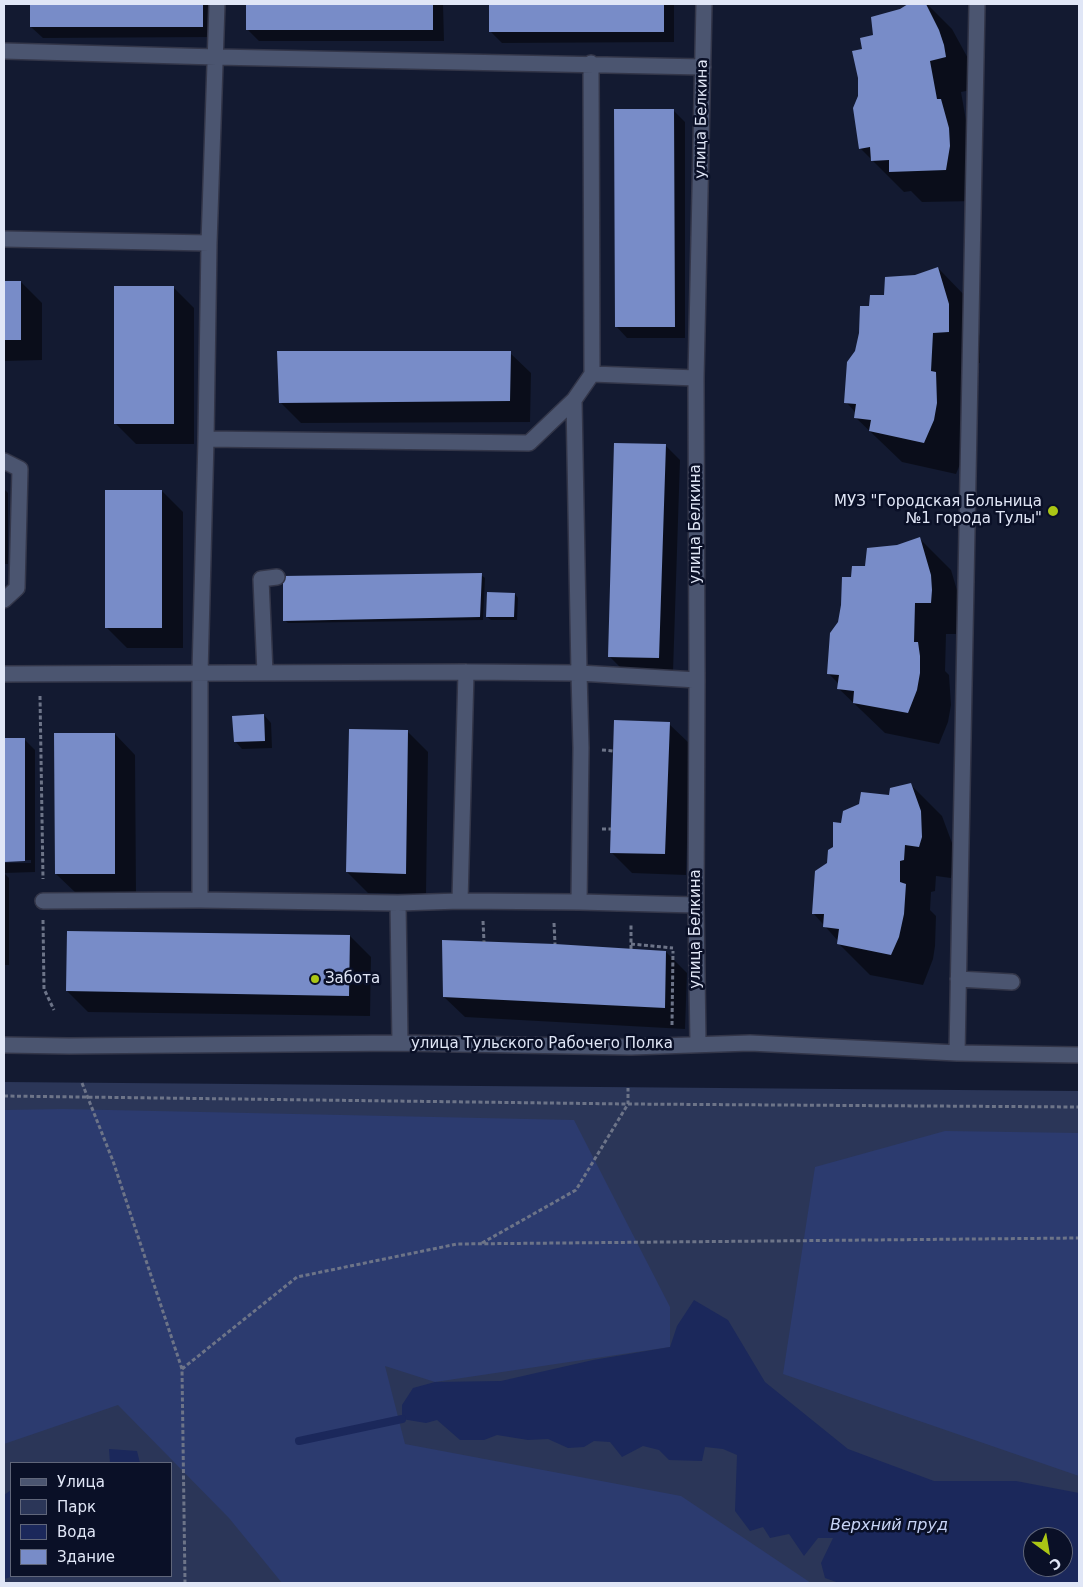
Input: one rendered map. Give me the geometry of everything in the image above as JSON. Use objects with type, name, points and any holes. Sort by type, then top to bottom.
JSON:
[{"type":"street","points":[[200,900],[200,673],[209,243],[217,4]]},
{"type":"street","name":"улица Белкина","points":[[698,1044],[696,905],[696,378],[704,4]]},
{"type":"street","points":[[957,1053],[977,4]]},
{"type":"street","points":[[4,51],[703,66]]},
{"type":"street","points":[[206,439],[530,443],[574,400],[592,374],[591,63]]},
{"type":"street","points":[[4,239],[209,243]]},
{"type":"street","points":[[592,374],[696,378]]},
{"type":"street","points":[[574,400],[581,748],[579,902]]},
{"type":"street","points":[[4,461],[20,468],[17,588],[4,600]]},
{"type":"street","points":[[266,673],[262,579],[277,577]]},
{"type":"street","points":[[4,674],[466,672],[579,673],[697,680]]},
{"type":"street","points":[[460,901],[466,672]]},
{"type":"street","points":[[43,901],[200,900],[398,903],[460,901],[696,905]]},
{"type":"street","points":[[398,903],[400,1043]]},
{"type":"street","points":[[958,978],[1012,982]]},
{"type":"street","name":"улица Тульского Рабочего Полка","points":[[4,1045],[400,1043],[631,1047],[750,1043],[957,1053],[1079,1054]]},
{"type":"path","points":[[40,673],[44,989],[54,1010]]},
{"type":"path","points":[[672,1026],[673,939]]},
{"type":"path","points":[[631,944],[673,948]]},
{"type":"path","points":[[82,1083],[113,1161],[182,1369],[185,1583]]},
{"type":"path","points":[[482,1243],[576,1190],[628,1104],[628,1088]]},
{"type":"path","points":[[4,1096],[628,1104],[1079,1106]]},
{"type":"path","points":[[182,1369],[297,1277],[457,1244],[1079,1238]]},
{"type":"green space","points":[[4,1082],[1079,1091],[1079,1583],[4,1583]]},
{"type":"shaded area","points":[[63,1109],[574,1120],[670,1307],[670,1347],[435,1382],[385,1366],[405,1444],[681,1496],[811,1583],[282,1583],[229,1518],[118,1405],[4,1444],[4,1110]]},
{"type":"shaded area","points":[[945,1131],[1079,1133],[1079,1476],[783,1374],[815,1167]]},
{"type":"water","name":"Верхний пруд","points":[[694,1300],[728,1320],[765,1382],[848,1449],[934,1481],[1016,1481],[1079,1493],[1079,1583],[839,1583],[825,1578],[821,1563],[833,1538],[818,1538],[804,1556],[789,1534],[770,1538],[763,1527],[750,1531],[735,1511],[737,1455],[723,1449],[705,1447],[702,1461],[669,1460],[659,1450],[643,1446],[622,1457],[610,1442],[594,1441],[584,1447],[568,1448],[548,1439],[528,1440],[497,1435],[484,1440],[460,1440],[437,1420],[426,1423],[402,1419],[402,1405],[413,1388],[435,1382],[501,1381],[593,1360],[670,1347],[677,1326]]},
{"type":"water","points":[[109,1449],[137,1451],[140,1462],[110,1462]]},
{"type":"water","points":[[10,1491],[11,1577],[4,1579],[4,1495]]},
{"type":"building","points":[[30,4],[203,4],[203,27],[30,27]]},
{"type":"building","points":[[246,4],[433,4],[433,30],[246,30]]},
{"type":"building","points":[[489,4],[664,4],[664,32],[489,32]]},
{"type":"building","points":[[908,4],[926,4],[944,45],[946,57],[930,61],[937,99],[941,99],[949,128],[950,146],[946,170],[889,172],[889,160],[871,161],[870,147],[859,149],[853,108],[858,96],[858,78],[852,51],[862,49],[860,38],[873,35],[871,17],[900,9]]},
{"type":"building","points":[[614,109],[674,109],[675,327],[615,327]]},
{"type":"building","points":[[938,267],[949,304],[949,332],[933,333],[931,371],[936,372],[937,403],[934,420],[924,443],[869,431],[871,420],[854,418],[856,404],[844,403],[847,362],[855,351],[859,333],[860,306],[869,306],[870,295],[884,295],[885,277],[915,275]]},
{"type":"building","points":[[4,281],[21,281],[21,340],[4,340]]},
{"type":"building","points":[[114,286],[174,286],[174,424],[114,424]]},
{"type":"building","points":[[277,351],[511,351],[510,401],[279,403]]},
{"type":"building","points":[[614,443],[666,444],[659,658],[608,657]]},
{"type":"building","points":[[105,490],[162,490],[162,628],[105,628]]},
{"type":"building","points":[[920,537],[931,575],[932,590],[931,603],[915,603],[914,642],[918,642],[920,673],[917,690],[908,713],[853,703],[854,691],[837,689],[839,675],[827,674],[830,633],[838,622],[842,577],[851,577],[852,566],[865,566],[867,548],[897,545]]},
{"type":"building","points":[[482,573],[480,617],[283,621],[283,576]]},
{"type":"building","points":[[487,592],[515,593],[514,617],[486,617]]},
{"type":"building","points":[[264,714],[265,741],[234,742],[232,716]]},
{"type":"building","points":[[614,720],[670,722],[665,854],[610,853]]},
{"type":"building","points":[[349,729],[408,730],[406,874],[346,872]]},
{"type":"building","points":[[54,733],[115,733],[115,874],[55,874]]},
{"type":"building","points":[[4,738],[25,738],[25,861],[4,862]]},
{"type":"building","points":[[911,783],[921,811],[922,837],[919,847],[905,845],[904,860],[900,861],[900,882],[906,884],[904,914],[899,937],[891,955],[837,944],[839,929],[823,927],[824,914],[812,914],[815,871],[827,863],[828,850],[833,847],[833,822],[841,823],[843,811],[859,804],[861,792],[889,795],[890,788]]},
{"type":"building","points":[[67,931],[350,935],[349,996],[66,991]]},
{"type":"building","points":[[442,940],[555,944],[666,951],[665,1008],[443,997]]},
{"type":"waterway","points":[[299,1441],[402,1419]]},
{"type":"place","name":"МУЗ \"Городская Больница №1 города Тулы\"","points":[[1053,511]]},
{"type":"place","name":"Забота","points":[[315,979]]}]
